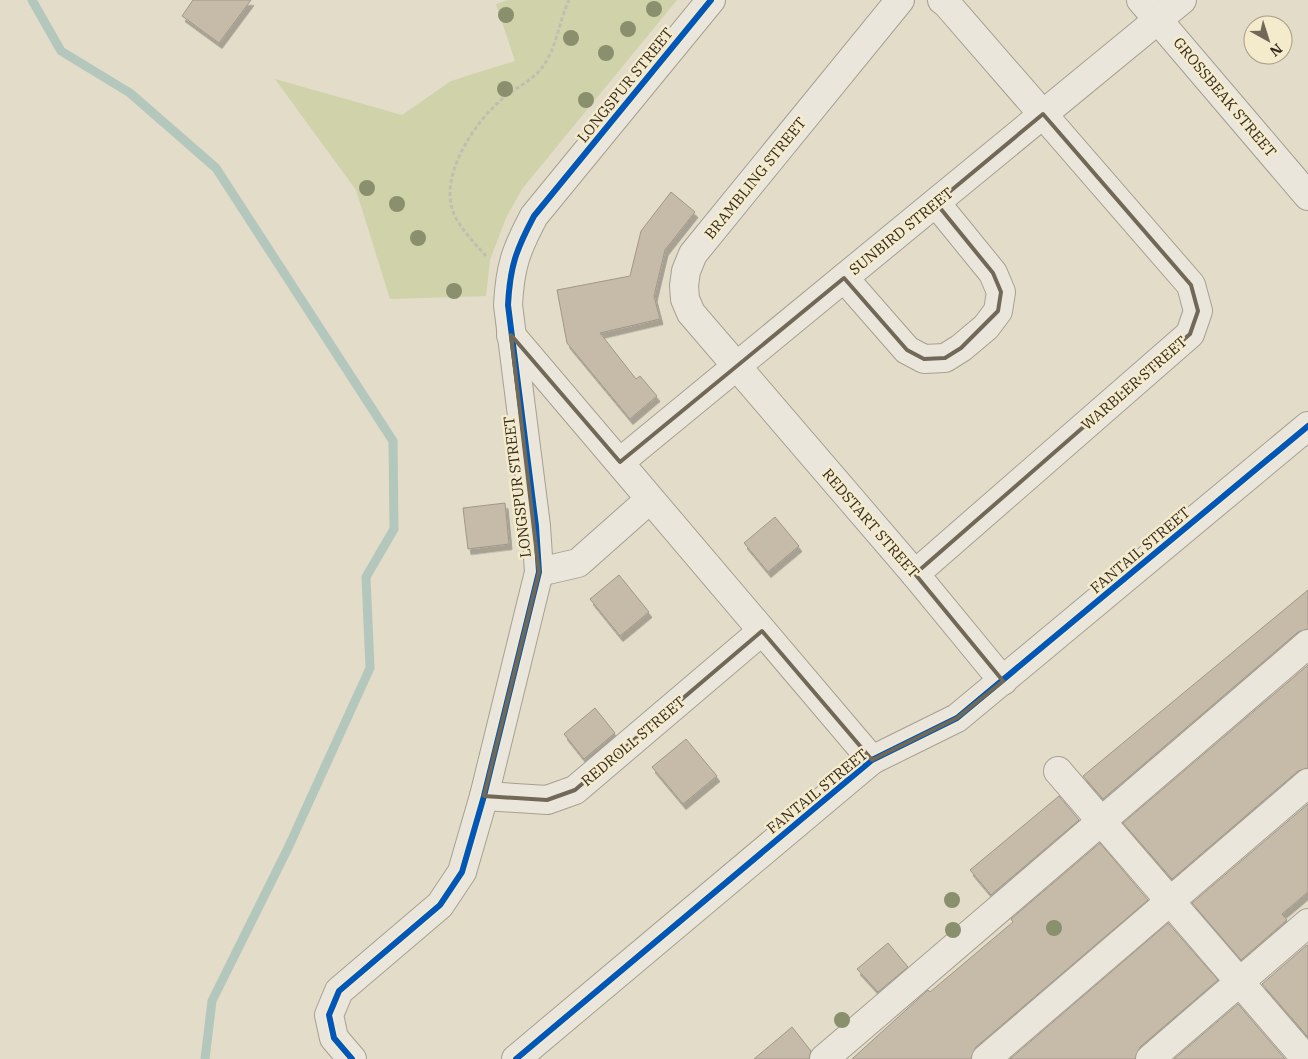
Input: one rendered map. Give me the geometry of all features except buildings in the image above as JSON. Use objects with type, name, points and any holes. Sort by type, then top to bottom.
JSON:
[{"type":"street","name":"LONGSPUR STREET","points":[[352,1059],[334,1038],[329,1015],[339,991],[440,905],[462,872],[484,796],[539,572],[536,526],[508,305],[510,274],[517,248],[534,216],[711,0]]},
{"type":"street","name":"BRAMBLING STREET","points":[[736,368],[692,313],[685,299],[686,271],[693,254],[900,0]]},
{"type":"street","points":[[942,0],[1043,114]]},
{"type":"street","name":"SUNBIRD STREET","points":[[620,462],[1043,114],[1150,9],[1182,0]]},
{"type":"street","name":"GROSSBEAK STREET","points":[[1150,9],[1308,196]]},
{"type":"street","name":"WARBLER STREET","points":[[915,574],[1190,334],[1198,311],[1191,285],[1043,114]]},
{"type":"street","points":[[844,278],[907,350],[924,359],[945,358],[962,348],[986,327],[998,311],[1001,292],[993,273],[936,203]]},
{"type":"street","points":[[511,335],[620,462],[649,500],[872,760]]},
{"type":"street","name":"REDSTART STREET","points":[[736,368],[915,574],[1003,681]]},
{"type":"street","name":"FANTAIL STREET","points":[[516,1059],[872,760],[957,718],[1308,426]]},
{"type":"street","points":[[539,572],[578,563],[649,500]]},
{"type":"street","name":"REDROLL STREET","points":[[484,796],[547,800],[575,790],[762,631]]},
{"type":"street","points":[[824,1059],[1308,644]]},
{"type":"street","points":[[1058,771],[1306,1059]]},
{"type":"street","points":[[986,1059],[1308,783]]},
{"type":"street","points":[[1150,1059],[1308,923]]},
{"type":"path","points":[[510,274],[490,260],[466,233],[453,213],[450,192],[453,170],[464,148],[484,118],[502,99],[539,71],[550,58],[569,0]]},
{"type":"highlighted area","points":[[1043,114],[1191,285],[1198,311],[1190,334],[915,574],[1003,681],[957,718],[872,760],[762,631],[575,790],[547,800],[484,796],[539,572],[511,335],[620,462],[844,278],[907,350],[924,359],[945,358],[961,348],[998,311],[1001,292],[993,273],[936,203]]},
{"type":"green space","points":[[508,0],[677,0],[522,189],[506,218],[490,260],[486,296],[390,299],[356,190],[275,79],[402,115],[451,81],[515,61],[496,4]]},
{"type":"waterway","points":[[32,0],[61,51],[130,93],[216,168],[393,441],[394,529],[366,577],[370,668],[288,848],[212,1001],[205,1059]]},
{"type":"cycle path","points":[[352,1059],[334,1038],[329,1015],[339,991],[440,905],[462,872],[484,796],[539,572],[536,526],[508,305],[510,279],[515,259],[534,216],[711,0]]},
{"type":"cycle path","points":[[516,1059],[872,760],[957,718],[1308,426]]}]
